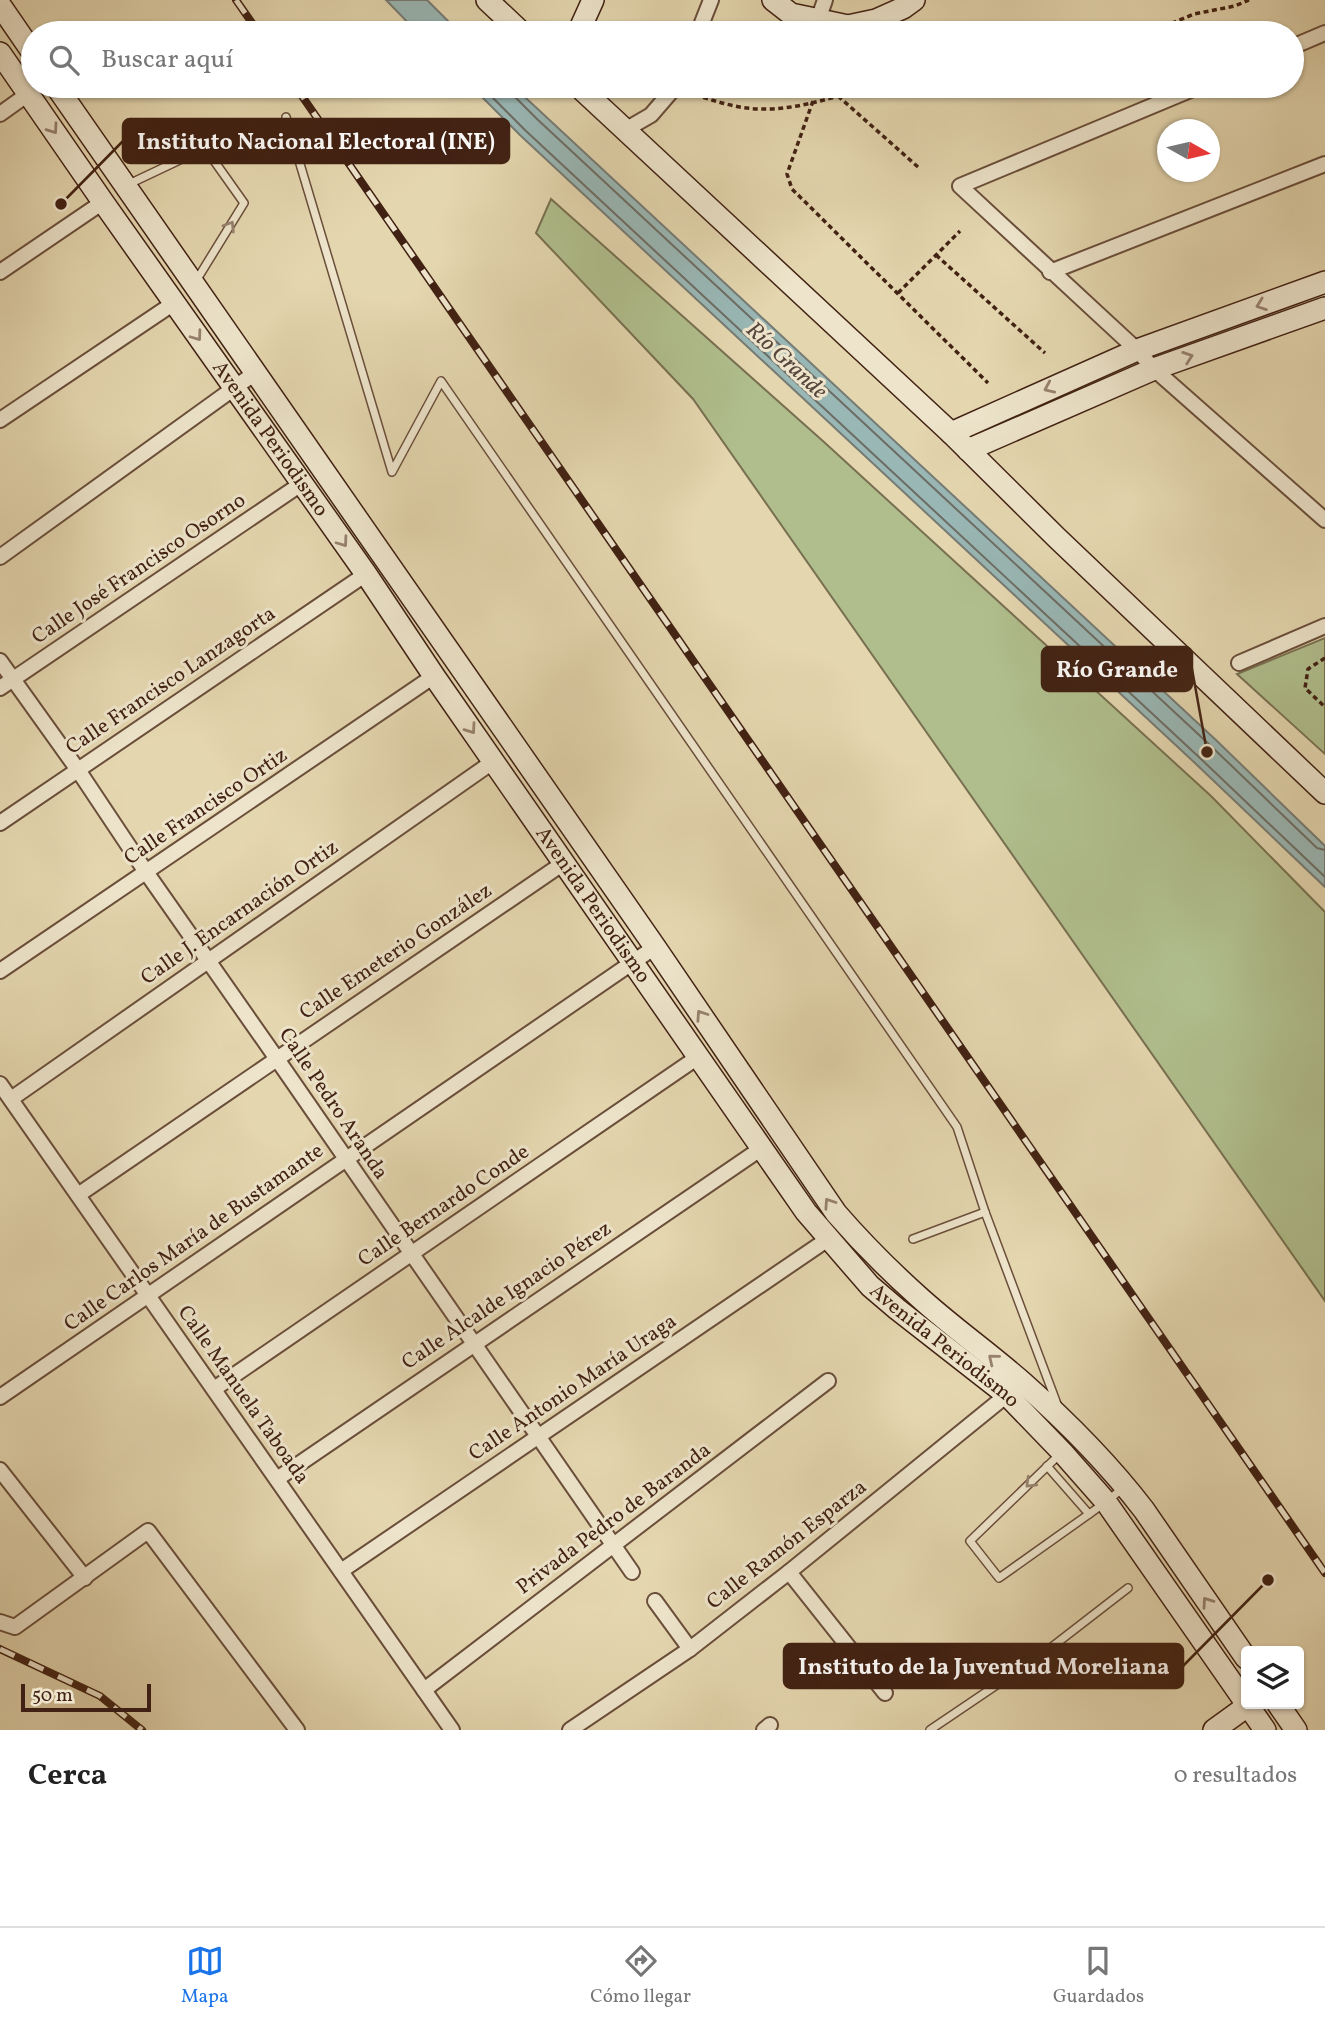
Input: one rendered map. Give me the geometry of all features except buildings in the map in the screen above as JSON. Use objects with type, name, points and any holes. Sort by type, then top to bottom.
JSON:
[{"type":"street","points":[[486,0],[509,21]]},
{"type":"street","points":[[583,21],[593,0]]},
{"type":"street","points":[[703,21],[711,0]]},
{"type":"street","points":[[772,0],[791,14],[822,10],[840,21]]},
{"type":"street","points":[[871,21],[903,8],[914,0]]},
{"type":"street","points":[[0,5],[21,36]]},
{"type":"street","points":[[1304,42],[1325,33]]},
{"type":"street","name":"Avenida Periodismo","points":[[0,53],[21,83]]},
{"type":"street","points":[[0,114],[23,98]]},
{"type":"street","name":"Avenida Periodismo","points":[[32,98],[366,574],[806,1212],[870,1286],[897,1309],[1071,1429],[1144,1510],[1241,1651]]},
{"type":"street","name":"Avenida Periodismo","points":[[65,98],[655,947],[836,1213],[865,1245],[1014,1389],[1055,1459],[1098,1508],[1241,1695]]},
{"type":"street","points":[[591,98],[951,433],[1325,793]]},
{"type":"street","points":[[625,130],[651,115],[666,98]]},
{"type":"street","points":[[1171,98],[960,186],[1137,350],[1154,369],[1325,520]]},
{"type":"street","points":[[1050,272],[1325,164]]},
{"type":"street","points":[[0,272],[103,202]]},
{"type":"street","points":[[951,433],[1137,350],[1318,285],[1324,312],[1154,369],[968,450]]},
{"type":"street","points":[[0,420],[174,303]]},
{"type":"street","points":[[0,557],[254,373]]},
{"type":"street","points":[[973,422],[990,440]]},
{"type":"street","name":"Calle José Francisco Osorno","points":[[0,688],[301,484]]},
{"type":"street","name":"Calle Francisco Lanzagorta","points":[[0,823],[366,574]]},
{"type":"street","points":[[1239,663],[1325,626]]},
{"type":"street","name":"Calle Pedro Aranda","points":[[0,661],[632,1572]]},
{"type":"street","name":"Calle Francisco Ortiz","points":[[0,971],[435,676]]},
{"type":"street","name":"Calle J. Encarnación Ortiz","points":[[11,1099],[494,761]]},
{"type":"street","name":"Calle Emeterio González","points":[[78,1195],[565,862]]},
{"type":"street","name":"Calle Carlos María de Bustamante","points":[[0,1397],[655,947]]},
{"type":"street","name":"Calle Bernardo Conde","points":[[214,1389],[698,1057]]},
{"type":"street","name":"Calle Manuela Taboada","points":[[0,1084],[452,1730]]},
{"type":"street","name":"Calle Alcalde Ignacio Pérez","points":[[277,1479],[762,1148]]},
{"type":"street","name":"Calle Antonio María Uraga","points":[[341,1571],[828,1239]]},
{"type":"street","name":"Privada Pedro de Baranda","points":[[424,1690],[828,1381]]},
{"type":"street","name":"Calle Ramón Esparza","points":[[570,1730],[690,1649],[1014,1389]]},
{"type":"street","points":[[0,1470],[85,1578]]},
{"type":"street","points":[[0,1622],[15,1627],[148,1531],[297,1730]]},
{"type":"street","points":[[789,1572],[886,1693]]},
{"type":"street","points":[[655,1601],[690,1649]]},
{"type":"street","points":[[1214,1730],[1241,1709]]},
{"type":"street","name":"Avenida Periodismo","points":[[1251,1709],[1262,1729]]},
{"type":"street","points":[[1262,1729],[1280,1709]]},
{"type":"street","points":[[1282,1709],[1296,1730]]},
{"type":"lane","points":[[286,117],[393,472],[441,381],[957,1127],[985,1212],[1071,1429],[1055,1459],[970,1541],[999,1578],[1125,1486]]},
{"type":"lane","points":[[126,186],[205,148],[244,203],[194,284]]},
{"type":"lane","points":[[913,1239],[985,1212]]},
{"type":"lane","points":[[930,1730],[1044,1653],[1128,1588]]},
{"type":"path","points":[[1177,21],[1249,0]]},
{"type":"path","points":[[707,98],[730,106],[762,109],[796,106],[830,98]]},
{"type":"path","points":[[840,98],[918,167]]},
{"type":"path","points":[[813,102],[787,174],[792,189],[988,383]]},
{"type":"path","points":[[898,293],[960,231]]},
{"type":"path","points":[[936,255],[1045,353]]},
{"type":"path","points":[[1325,658],[1308,669],[1305,688],[1325,707]]},
{"type":"green space","points":[[551,199],[824,442],[1211,796],[1325,912],[1325,1301],[693,399],[536,233]]},
{"type":"green space","points":[[1325,638],[1325,754],[1237,674]]},
{"type":"water","points":[[386,0],[427,0],[448,21],[406,21]]},
{"type":"water","points":[[483,98],[526,98],[1217,741],[1325,846],[1325,887],[1196,764]]},
{"type":"railway","points":[[236,0],[251,21]]},
{"type":"railway","points":[[303,98],[1325,1573]]},
{"type":"railway","points":[[0,1649],[100,1696],[142,1730]]},
{"type":"place","name":"Instituto Nacional Electoral (INE)","points":[[61,204]]},
{"type":"place","name":"Río Grande","points":[[1207,752]]},
{"type":"place","name":"Instituto de la Juventud Moreliana","points":[[1268,1580]]}]
